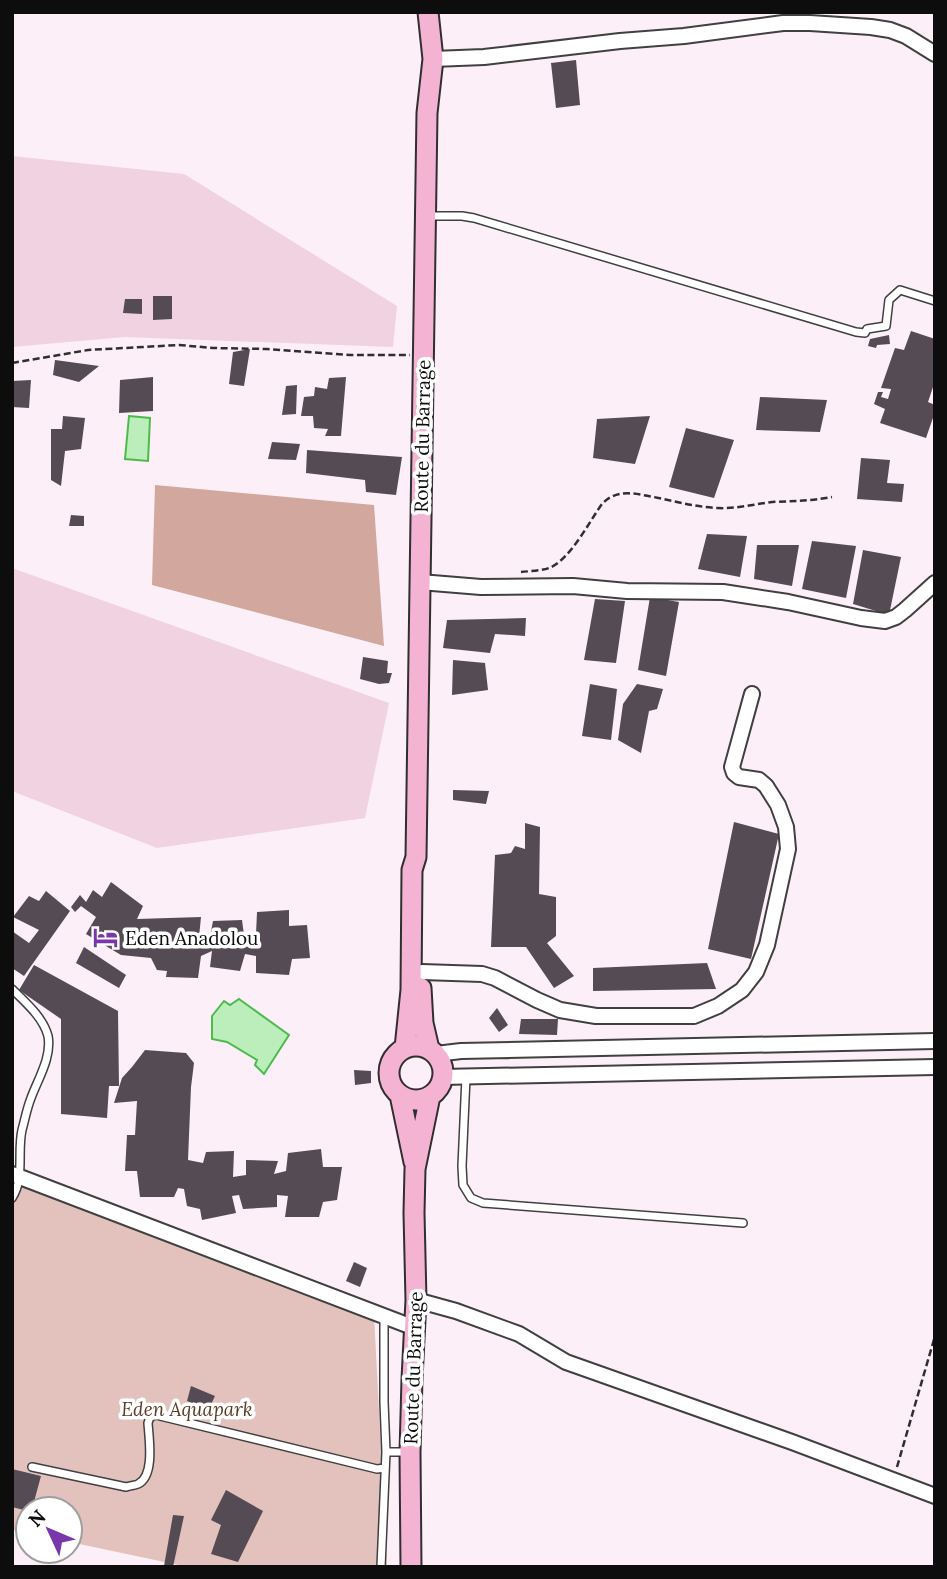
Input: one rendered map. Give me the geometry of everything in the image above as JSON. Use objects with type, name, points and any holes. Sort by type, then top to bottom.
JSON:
[{"type":"main road","name":"Route du Barrage","points":[[415,1169],[400,1095],[390,1081],[389,1072],[391,1061],[405,1048],[411,978],[412,870],[416,859],[427,113],[433,59],[428,12]]},
{"type":"main road","name":"Route du Barrage","points":[[411,1567],[410,1452],[416,1300],[415,1169],[430,1096],[435,1093],[442,1077],[441,1062],[432,1052],[422,1011],[422,876],[421,865],[416,859]]},
{"type":"main road","points":[[405,1048],[417,1046],[432,1052]]},
{"type":"main road","points":[[400,1095],[415,1100],[430,1096]]},
{"type":"street","points":[[433,59],[484,57],[783,23],[890,30],[906,36],[935,54]]},
{"type":"street","points":[[419,582],[481,587],[573,586],[627,591],[723,592],[885,621],[896,617],[935,583]]},
{"type":"street","points":[[422,972],[482,974],[560,1010],[596,1016],[694,1016],[718,1006],[742,990],[756,972],[767,945],[788,849],[786,827],[778,805],[766,786],[759,780],[739,777],[732,767],[752,694]]},
{"type":"street","points":[[432,1052],[935,1041]]},
{"type":"street","points":[[442,1077],[935,1067]]},
{"type":"street","points":[[16,1175],[415,1328]]},
{"type":"street","points":[[416,1300],[519,1334],[566,1362],[935,1496]]},
{"type":"lane","points":[[426,216],[474,218],[856,332],[865,333],[867,329],[886,326],[889,300],[900,290],[935,301]]},
{"type":"lane","points":[[12,989],[44,1024],[49,1044],[29,1101],[22,1132],[16,1192],[12,1198]]},
{"type":"lane","points":[[466,1077],[462,1166],[463,1185],[471,1198],[483,1203],[743,1223]]},
{"type":"lane","points":[[381,1567],[386,1452],[384,1316]]},
{"type":"lane","points":[[32,1467],[126,1487],[137,1485],[146,1478],[149,1465],[148,1423],[150,1418],[156,1415],[377,1469],[385,1468]]},
{"type":"lane","points":[[386,1452],[410,1452]]},
{"type":"path","points":[[12,363],[88,350],[179,345],[351,355],[424,354]]},
{"type":"path","points":[[512,573],[550,568],[560,561],[602,504],[608,497],[617,494],[638,494],[719,508],[832,497]]},
{"type":"path","points":[[893,1480],[935,1336]]},
{"type":"shaded area","points":[[12,156],[184,174],[397,306],[393,347],[125,337],[12,347]]},
{"type":"shaded area","points":[[129,416],[150,418],[148,461],[125,459]]},
{"type":"shaded area","points":[[155,485],[374,505],[384,646],[152,585]]},
{"type":"shaded area","points":[[12,568],[389,703],[365,818],[157,848],[12,791]]},
{"type":"shaded area","points":[[239,999],[289,1035],[264,1074],[255,1065],[257,1060],[227,1042],[212,1039],[212,1016],[224,1001],[230,1005]]},
{"type":"green space","name":"Eden Aquapark","points":[[12,1181],[374,1314],[387,1567],[188,1567],[84,1545],[84,1495],[14,1495],[12,1530]]},
{"type":"building","points":[[576,60],[580,105],[556,108],[551,63]]},
{"type":"building","points":[[153,296],[172,296],[172,319],[153,320]]},
{"type":"building","points":[[125,299],[142,299],[142,314],[123,313]]},
{"type":"building","points":[[911,331],[935,339],[935,381],[928,402],[935,405],[935,412],[926,438],[880,423],[885,409],[874,404],[878,392],[883,392],[881,397],[888,399],[891,389],[881,388],[895,348],[904,350]]},
{"type":"building","points":[[889,335],[890,344],[877,345],[876,348],[868,346],[870,339]]},
{"type":"building","points":[[250,349],[244,386],[229,384],[233,352]]},
{"type":"building","points":[[55,360],[99,366],[79,382],[53,375]]},
{"type":"building","points":[[153,377],[153,411],[119,413],[120,380]]},
{"type":"building","points":[[346,377],[341,436],[325,436],[328,429],[314,428],[313,416],[301,416],[304,397],[314,396],[315,387],[327,389],[329,378]]},
{"type":"building","points":[[31,380],[29,408],[12,407],[12,381]]},
{"type":"building","points":[[297,385],[296,414],[282,415],[286,386]]},
{"type":"building","points":[[760,397],[827,400],[820,432],[756,430]]},
{"type":"building","points":[[63,416],[85,418],[81,449],[65,451],[61,486],[51,480],[51,429],[62,429]]},
{"type":"building","points":[[650,416],[635,464],[593,458],[597,419]]},
{"type":"building","points":[[686,428],[734,440],[714,498],[669,487]]},
{"type":"building","points":[[272,442],[300,444],[296,460],[268,459]]},
{"type":"building","points":[[307,450],[402,457],[396,495],[366,492],[365,480],[306,473]]},
{"type":"building","points":[[861,458],[890,460],[887,483],[904,484],[902,502],[857,499]]},
{"type":"building","points":[[71,515],[84,516],[84,526],[69,526]]},
{"type":"building","points":[[707,534],[747,536],[740,577],[698,569]]},
{"type":"building","points":[[812,541],[856,546],[846,598],[802,589]]},
{"type":"building","points":[[757,545],[799,545],[792,586],[754,579]]},
{"type":"building","points":[[863,550],[901,557],[889,615],[853,604]]},
{"type":"building","points":[[650,597],[679,602],[666,676],[638,670]]},
{"type":"building","points":[[595,599],[625,601],[616,663],[584,660]]},
{"type":"building","points":[[526,618],[525,636],[495,634],[490,653],[443,648],[447,620]]},
{"type":"building","points":[[363,657],[388,661],[387,673],[392,673],[389,683],[379,684],[360,679]]},
{"type":"building","points":[[453,660],[485,663],[488,690],[452,695]]},
{"type":"building","points":[[590,684],[617,689],[611,740],[582,736]]},
{"type":"building","points":[[637,684],[663,689],[657,709],[649,711],[641,753],[618,740],[623,704]]},
{"type":"building","points":[[453,790],[489,791],[486,804],[453,800]]},
{"type":"building","points":[[734,822],[779,834],[751,959],[708,949]]},
{"type":"building","points":[[525,823],[540,827],[539,894],[556,897],[556,936],[547,943],[574,976],[554,988],[526,947],[491,947],[495,855],[511,853],[515,846],[525,849]]},
{"type":"building","points":[[111,882],[143,906],[137,919],[201,917],[199,937],[210,937],[213,921],[242,920],[244,935],[256,934],[257,912],[289,910],[289,926],[307,925],[310,958],[292,959],[289,975],[256,973],[256,956],[245,954],[240,971],[210,967],[212,951],[201,956],[198,978],[166,977],[167,971],[157,970],[151,958],[121,955],[86,934],[96,917],[81,906],[75,912],[71,907],[80,895],[86,902],[93,890],[102,897]]},
{"type":"building","points":[[46,891],[70,911],[24,976],[12,968],[12,931],[29,943],[39,930],[13,917],[29,896],[39,901]]},
{"type":"building","points":[[84,947],[126,975],[119,988],[76,963]]},
{"type":"building","points":[[707,963],[716,989],[593,991],[593,968]]},
{"type":"building","points":[[34,965],[118,1011],[119,1086],[109,1086],[107,1118],[61,1114],[61,1019],[19,990]]},
{"type":"building","points":[[497,1008],[508,1025],[499,1032],[489,1018]]},
{"type":"building","points":[[521,1019],[558,1019],[557,1035],[519,1034]]},
{"type":"building","points":[[145,1050],[186,1053],[194,1063],[188,1160],[203,1163],[206,1152],[234,1151],[233,1177],[246,1175],[246,1160],[278,1161],[274,1174],[286,1171],[288,1153],[321,1149],[323,1167],[342,1167],[337,1200],[323,1202],[319,1217],[285,1217],[288,1196],[277,1195],[277,1207],[243,1209],[239,1195],[232,1196],[236,1213],[202,1220],[200,1209],[187,1206],[184,1189],[178,1188],[174,1197],[140,1197],[137,1171],[125,1171],[127,1135],[135,1135],[137,1101],[114,1103],[122,1078]]},
{"type":"building","points":[[354,1070],[371,1071],[371,1083],[355,1085]]},
{"type":"building","points":[[354,1262],[367,1268],[360,1287],[346,1281]]},
{"type":"building","points":[[191,1386],[215,1396],[205,1417],[191,1411],[192,1403],[187,1401]]},
{"type":"building","points":[[12,1469],[41,1476],[36,1495],[14,1495],[12,1507]]},
{"type":"building","points":[[226,1490],[263,1511],[238,1562],[211,1554],[221,1525],[211,1520]]},
{"type":"building","points":[[173,1515],[184,1516],[173,1567],[168,1567],[164,1566]]},
{"type":"place","name":"Eden Anadolou","points":[[105,938]]}]
